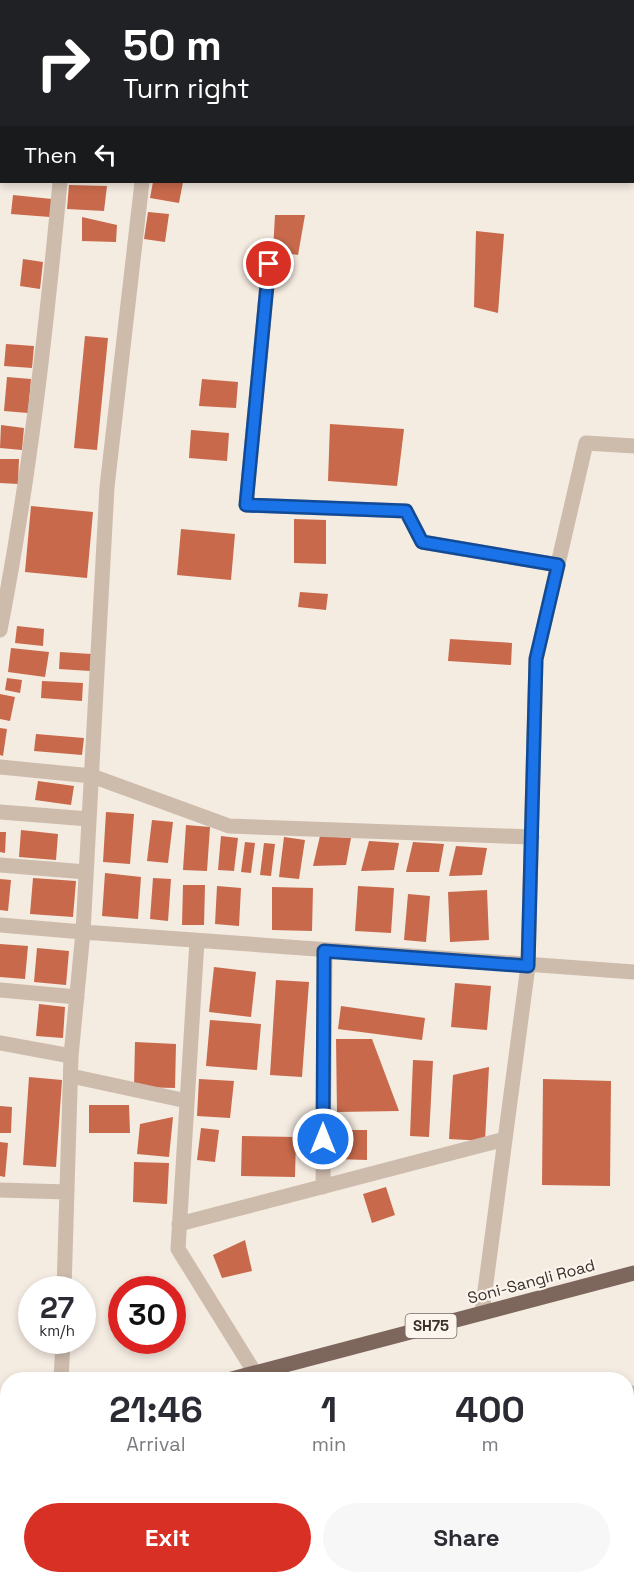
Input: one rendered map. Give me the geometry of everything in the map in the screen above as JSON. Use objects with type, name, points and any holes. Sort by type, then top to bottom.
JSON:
[{"type":"main road","name":"Soni-Sangli Road","points":[[259,1372],[634,1273]]},
{"type":"street","points":[[0,630],[11,574],[47,316],[60,183]]},
{"type":"street","points":[[64,1276],[71,1056],[83,933],[107,488],[142,183]]},
{"type":"street","points":[[269,264],[246,505],[406,511],[422,542],[558,565]]},
{"type":"street","points":[[482,1313],[528,966],[536,659],[586,443],[634,446]]},
{"type":"street","points":[[0,767],[92,776],[229,826],[532,837]]},
{"type":"street","points":[[0,812],[89,819]]},
{"type":"street","points":[[0,865],[86,872]]},
{"type":"street","points":[[0,925],[324,951],[634,972]]},
{"type":"street","points":[[197,941],[178,1249],[254,1372]]},
{"type":"street","points":[[323,1187],[324,951]]},
{"type":"street","points":[[0,990],[77,997]]},
{"type":"street","points":[[0,1043],[71,1056]]},
{"type":"street","points":[[71,1076],[187,1101]]},
{"type":"street","points":[[179,1224],[505,1139]]},
{"type":"street","points":[[0,1190],[67,1192]]},
{"type":"street","points":[[62,1372],[63,1354]]},
{"type":"building","points":[[153,183],[183,183],[179,203],[150,198]]},
{"type":"building","points":[[69,185],[107,186],[104,211],[67,209]]},
{"type":"building","points":[[13,195],[52,199],[50,217],[11,214]]},
{"type":"building","points":[[148,212],[169,214],[165,242],[144,239]]},
{"type":"building","points":[[275,215],[305,215],[298,255],[273,251]]},
{"type":"building","points":[[82,217],[117,225],[116,242],[82,241]]},
{"type":"building","points":[[476,231],[504,234],[498,313],[474,307]]},
{"type":"building","points":[[23,259],[43,262],[40,289],[20,286]]},
{"type":"building","points":[[85,336],[108,338],[97,450],[74,448]]},
{"type":"building","points":[[6,344],[34,346],[32,368],[4,366]]},
{"type":"building","points":[[7,377],[31,379],[28,413],[4,411]]},
{"type":"building","points":[[202,379],[238,382],[236,408],[199,406]]},
{"type":"building","points":[[330,424],[404,429],[397,486],[328,481]]},
{"type":"building","points":[[1,425],[24,428],[22,450],[0,448]]},
{"type":"building","points":[[191,430],[229,433],[227,461],[189,458]]},
{"type":"building","points":[[0,459],[19,459],[18,484],[0,483]]},
{"type":"building","points":[[31,506],[93,512],[87,578],[25,572]]},
{"type":"building","points":[[294,519],[326,520],[326,564],[294,563]]},
{"type":"building","points":[[181,529],[235,534],[231,580],[177,575]]},
{"type":"building","points":[[300,592],[328,594],[326,610],[298,607]]},
{"type":"building","points":[[17,626],[44,629],[43,646],[15,643]]},
{"type":"building","points":[[450,639],[512,643],[511,665],[448,661]]},
{"type":"building","points":[[11,648],[49,652],[45,677],[8,672]]},
{"type":"building","points":[[60,652],[91,654],[90,671],[59,669]]},
{"type":"building","points":[[7,678],[22,680],[20,693],[5,690]]},
{"type":"building","points":[[42,681],[83,683],[82,701],[41,698]]},
{"type":"building","points":[[0,694],[15,697],[10,721],[0,719]]},
{"type":"building","points":[[0,728],[7,729],[3,756],[0,755]]},
{"type":"building","points":[[36,734],[84,738],[82,755],[34,751]]},
{"type":"building","points":[[38,781],[74,786],[71,805],[35,800]]},
{"type":"building","points":[[106,812],[134,814],[130,864],[103,862]]},
{"type":"building","points":[[152,820],[173,822],[168,863],[147,861]]},
{"type":"building","points":[[186,825],[210,827],[207,871],[183,870]]},
{"type":"building","points":[[21,830],[58,834],[56,860],[19,857]]},
{"type":"building","points":[[0,832],[6,832],[5,853],[0,852]]},
{"type":"building","points":[[221,836],[238,838],[234,871],[218,870]]},
{"type":"building","points":[[320,836],[351,838],[346,865],[313,866]]},
{"type":"building","points":[[284,837],[305,840],[299,879],[279,877]]},
{"type":"building","points":[[369,841],[399,843],[394,870],[361,871]]},
{"type":"building","points":[[245,842],[255,843],[251,873],[241,872]]},
{"type":"building","points":[[413,842],[444,844],[439,872],[406,872]]},
{"type":"building","points":[[264,843],[275,844],[271,876],[260,875]]},
{"type":"building","points":[[456,846],[487,848],[482,875],[449,876]]},
{"type":"building","points":[[105,873],[141,877],[138,919],[102,916]]},
{"type":"building","points":[[33,878],[76,881],[73,917],[30,914]]},
{"type":"building","points":[[153,878],[171,879],[168,921],[150,919]]},
{"type":"building","points":[[0,879],[11,880],[8,911],[0,910]]},
{"type":"building","points":[[183,885],[205,885],[204,925],[182,925]]},
{"type":"building","points":[[217,886],[241,888],[239,926],[215,924]]},
{"type":"building","points":[[358,886],[394,888],[391,933],[355,931]]},
{"type":"building","points":[[272,887],[313,888],[312,931],[272,930]]},
{"type":"building","points":[[487,890],[489,940],[450,942],[448,892]]},
{"type":"building","points":[[408,894],[430,896],[426,942],[404,940]]},
{"type":"building","points":[[0,944],[28,946],[25,979],[0,977]]},
{"type":"building","points":[[37,948],[69,951],[66,985],[34,982]]},
{"type":"building","points":[[214,967],[256,972],[251,1017],[209,1012]]},
{"type":"building","points":[[276,980],[309,982],[302,1077],[270,1075]]},
{"type":"building","points":[[455,983],[491,986],[487,1030],[451,1027]]},
{"type":"building","points":[[39,1004],[65,1007],[63,1038],[36,1036]]},
{"type":"building","points":[[341,1006],[425,1018],[422,1040],[338,1029]]},
{"type":"building","points":[[210,1020],[261,1024],[257,1070],[206,1066]]},
{"type":"building","points":[[336,1039],[372,1039],[399,1111],[337,1112]]},
{"type":"building","points":[[135,1042],[176,1044],[175,1088],[134,1087]]},
{"type":"building","points":[[413,1060],[433,1061],[429,1137],[410,1136]]},
{"type":"building","points":[[489,1067],[485,1141],[449,1139],[453,1075]]},
{"type":"building","points":[[29,1077],[62,1080],[56,1167],[23,1165]]},
{"type":"building","points":[[199,1079],[234,1081],[230,1118],[197,1116]]},
{"type":"building","points":[[543,1079],[611,1081],[610,1186],[542,1185]]},
{"type":"building","points":[[89,1105],[129,1105],[130,1133],[89,1133]]},
{"type":"building","points":[[0,1106],[12,1107],[11,1133],[0,1133]]},
{"type":"building","points":[[173,1117],[169,1157],[137,1154],[140,1124]]},
{"type":"building","points":[[201,1128],[219,1130],[215,1162],[197,1160]]},
{"type":"building","points":[[335,1130],[367,1130],[367,1160],[335,1159]]},
{"type":"building","points":[[242,1136],[296,1137],[295,1177],[241,1176]]},
{"type":"building","points":[[0,1142],[8,1143],[5,1177],[0,1176]]},
{"type":"building","points":[[134,1162],[169,1163],[167,1204],[133,1202]]},
{"type":"building","points":[[386,1187],[395,1215],[372,1223],[363,1194]]},
{"type":"building","points":[[245,1240],[252,1271],[222,1278],[213,1255]]},
{"type":"route","points":[[269,264],[246,505],[406,511],[422,542],[558,565],[536,659],[528,966],[324,951],[323,1139]]}]
